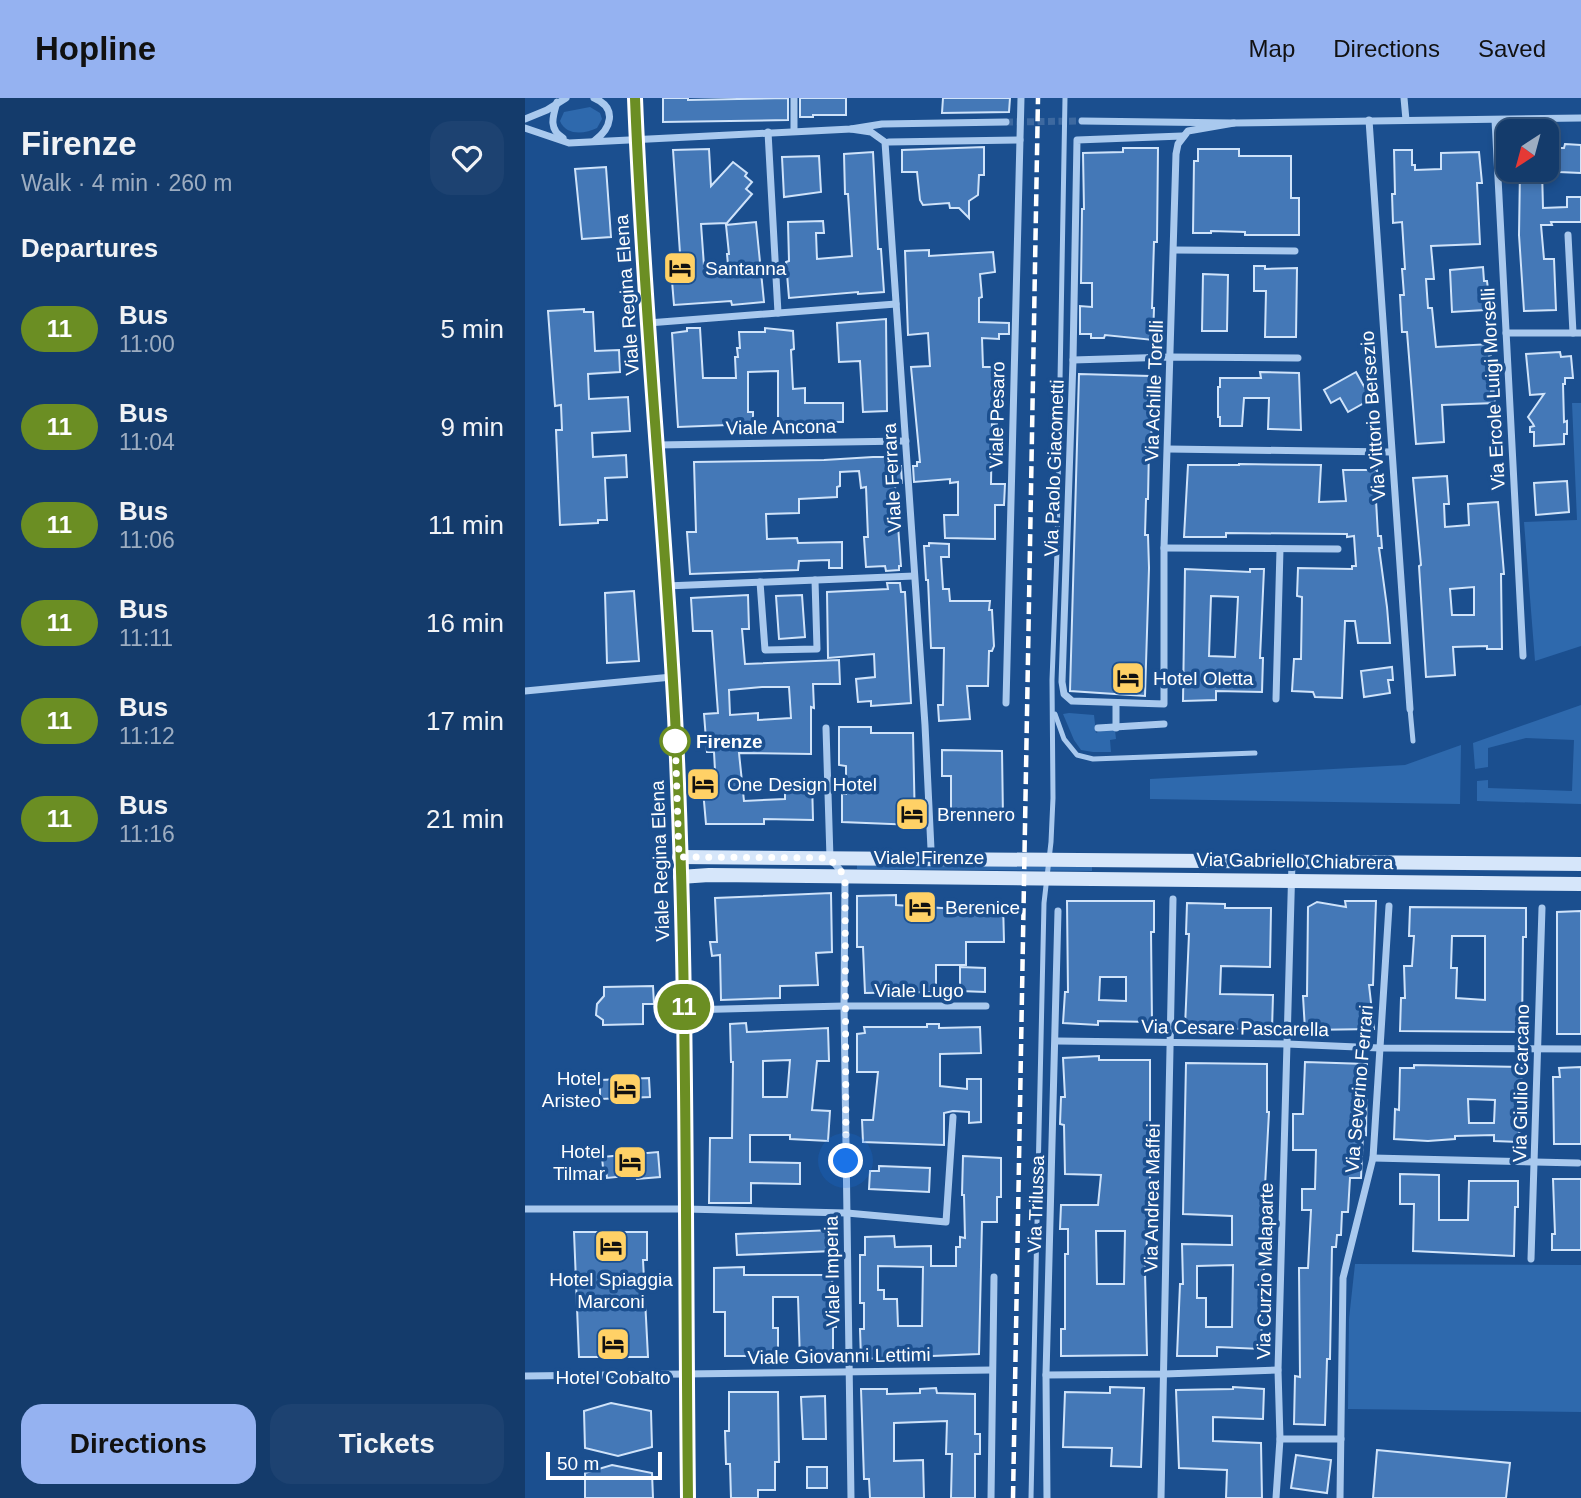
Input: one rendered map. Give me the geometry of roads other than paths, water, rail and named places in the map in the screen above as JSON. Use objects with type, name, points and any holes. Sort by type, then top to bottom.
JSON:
[{"type":"street","points":[[525,119],[566,98]]},
{"type":"street","points":[[593,142],[606,132],[609,123],[608,111],[601,101],[594,98]]},
{"type":"street","name":"Viale Regina Elena","points":[[635,98],[672,677],[680,877],[684,1010],[688,1498]]},
{"type":"street","points":[[794,98],[794,131]]},
{"type":"street","name":"Viale Pesaro","points":[[1006,702],[1021,98]]},
{"type":"street","points":[[1404,98],[1406,120]]},
{"type":"street","points":[[557,102],[552,117],[553,126],[558,134],[571,143]]},
{"type":"street","points":[[885,120],[1021,118]]},
{"type":"street","points":[[1082,121],[1234,123],[1581,118]]},
{"type":"street","name":"Via Ercole Luigi Morselli","points":[[1495,120],[1523,656]]},
{"type":"street","name":"Via Vittorio Bersezio","points":[[1369,121],[1410,709]]},
{"type":"street","points":[[525,128],[571,143],[851,129],[882,124],[1006,122]]},
{"type":"street","points":[[1182,136],[1188,131],[1234,123]]},
{"type":"street","name":"Viale Ferrara","points":[[851,129],[871,132],[885,142],[931,849]]},
{"type":"street","points":[[768,132],[778,313]]},
{"type":"street","name":"Via Paolo Giacometti","points":[[1164,704],[1072,701],[1064,694],[1062,682],[1077,140],[1182,136]]},
{"type":"street","name":"Via Achille Torelli","points":[[1164,704],[1164,548],[1176,154],[1182,136]]},
{"type":"street","points":[[888,142],[1020,140]]},
{"type":"street","points":[[1506,333],[1577,333],[1568,235]]},
{"type":"street","points":[[1174,250],[1295,251]]},
{"type":"street","points":[[648,323],[896,304]]},
{"type":"street","points":[[1073,360],[1171,357],[1298,358]]},
{"type":"street","name":"Viale Ancona","points":[[657,444],[906,441]]},
{"type":"street","points":[[1168,449],[1391,452]]},
{"type":"street","points":[[1164,548],[1338,549]]},
{"type":"street","points":[[1276,699],[1280,549]]},
{"type":"street","points":[[666,586],[913,576]]},
{"type":"street","points":[[760,582],[765,650],[817,649],[815,580]]},
{"type":"street","points":[[525,691],[672,677]]},
{"type":"street","points":[[1116,704],[1117,728]]},
{"type":"street","points":[[1098,728],[1164,724]]},
{"type":"street","points":[[826,728],[829,858],[845,876]]},
{"type":"street","name":"Viale Firenze","points":[[679,857],[1009,859]]},
{"type":"street","name":"Via Gabriello Chiabrera","points":[[1009,859],[1581,864]]},
{"type":"street","name":"Via Curzio Malaparte","points":[[1276,1498],[1280,1439],[1278,1370],[1293,862]]},
{"type":"street","name":"Viale Firenze","points":[[680,877],[709,874],[1009,877]]},
{"type":"street","name":"Viale Imperia","points":[[845,876],[844,1006],[851,1498]]},
{"type":"street","name":"Via Gabriello Chiabrera","points":[[1009,877],[1581,884]]},
{"type":"street","name":"Via Andrea Maffei","points":[[1161,1498],[1174,899]]},
{"type":"street","name":"Via Severino Ferrari","points":[[1340,1498],[1343,1278],[1373,1158],[1389,906]]},
{"type":"street","name":"Via Giulio Carcano","points":[[1531,1259],[1542,908]]},
{"type":"street","name":"Via Trilussa","points":[[1047,1498],[1046,1375],[1057,1041],[1058,911]]},
{"type":"street","name":"Viale Lugo","points":[[684,1010],[986,1006]]},
{"type":"street","name":"Via Cesare Pascarella","points":[[1057,1041],[1581,1049]]},
{"type":"street","points":[[525,1209],[847,1213],[946,1222],[953,1117]]},
{"type":"street","points":[[1373,1158],[1578,1163]]},
{"type":"street","points":[[991,1498],[994,1277]]},
{"type":"street","name":"Viale Giovanni Lettimi","points":[[525,1376],[992,1370]]},
{"type":"street","points":[[1046,1375],[1278,1370]]},
{"type":"street","points":[[1280,1439],[1341,1439]]},
{"type":"lane","points":[[1031,1498],[1044,903],[1051,842],[1065,98]]},
{"type":"lane","points":[[1053,708],[1064,739],[1077,755],[1085,757],[1160,758],[1255,753]]},
{"type":"lane","points":[[1410,709],[1413,741]]},
{"type":"tunnel","points":[[1006,122],[1082,121]]},
{"type":"railway","points":[[1013,1498],[1038,98]]},
{"type":"place","name":"Santanna","points":[[680,268]]},
{"type":"place","name":"Hotel Oletta","points":[[1128,678]]},
{"type":"place","name":"Firenze","points":[[675,741]]},
{"type":"place","name":"One Design Hotel","points":[[703,784]]},
{"type":"place","name":"Brennero","points":[[912,814]]},
{"type":"place","name":"Berenice","points":[[920,907]]},
{"type":"place","name":"Hotel Aristeo","points":[[625,1089]]},
{"type":"place","name":"Hotel Tilmar","points":[[630,1162]]},
{"type":"place","name":"Hotel Spiaggia Marconi","points":[[611,1246]]},
{"type":"place","name":"Hotel Cobalto","points":[[613,1344]]}]
